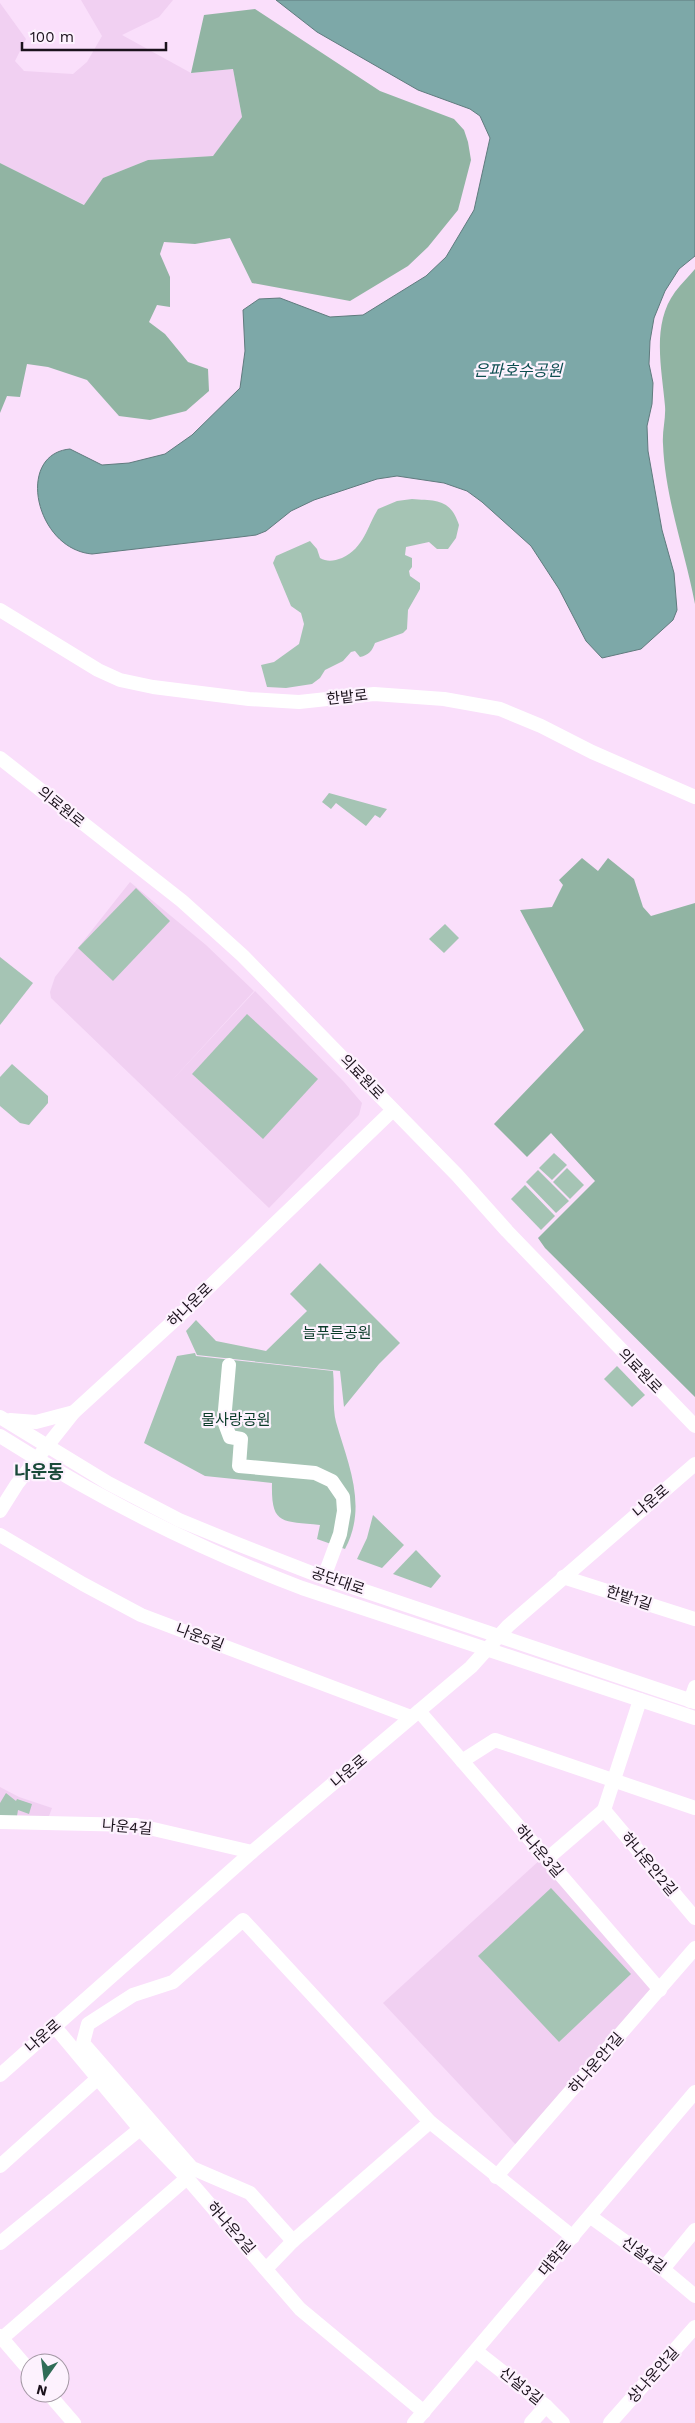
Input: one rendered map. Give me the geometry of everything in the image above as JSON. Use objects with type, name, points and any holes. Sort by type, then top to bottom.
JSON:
[{"type":"street","name":"한밭로","points":[[0,610],[98,670],[120,680],[153,687],[249,699],[299,702],[374,694],[444,699],[500,709],[695,797]]},
{"type":"street","name":"의료원로","points":[[0,758],[202,918],[243,956],[695,1426]]},
{"type":"street","name":"하나운로","points":[[0,1511],[17,1484],[74,1412],[178,1317],[393,1110]]},
{"type":"street","points":[[229,1365],[224,1421],[230,1437],[241,1439],[239,1466],[316,1473],[332,1481],[342,1497],[343,1524],[324,1577]]},
{"type":"street","points":[[0,1417],[15,1422],[36,1422],[74,1412]]},
{"type":"street","name":"공단대로","points":[[0,1417],[108,1483],[179,1520],[324,1577],[693,1702]]},
{"type":"street","name":"공단대로","points":[[0,1436],[37,1460],[119,1507],[179,1538],[242,1566],[302,1588],[695,1718]]},
{"type":"street","name":"나운로","points":[[0,2075],[252,1852],[470,1667],[497,1636],[563,1576],[695,1464]]},
{"type":"street","name":"나운5길","points":[[0,1535],[83,1584],[141,1615],[415,1714]]},
{"type":"street","name":"한밭1길","points":[[563,1576],[695,1619]]},
{"type":"street","points":[[693,1702],[695,1687]]},
{"type":"street","points":[[546,1860],[604,1810],[640,1700]]},
{"type":"street","name":"하나운3길","points":[[415,1714],[462,1761],[660,1990]]},
{"type":"street","points":[[462,1761],[495,1740],[695,1808]]},
{"type":"street","name":"하나운안2길","points":[[604,1810],[695,1918]]},
{"type":"street","name":"나운4길","points":[[0,1822],[136,1825],[252,1852]]},
{"type":"street","points":[[293,2241],[250,2193],[192,2168],[83,2043],[88,2024],[133,1995],[173,1982],[242,1920],[430,2122],[573,2237]]},
{"type":"street","name":"하나운안1길","points":[[496,2177],[695,1948]]},
{"type":"street","name":"하나운2길","points":[[54,2027],[140,2129],[187,2178],[300,2308],[419,2418]]},
{"type":"street","points":[[0,2166],[97,2079]]},
{"type":"street","name":"대학로","points":[[419,2418],[695,2092]]},
{"type":"street","points":[[266,2268],[293,2241],[430,2122]]},
{"type":"street","points":[[0,2243],[140,2129]]},
{"type":"street","points":[[20,2360],[1,2338],[187,2178]]},
{"type":"street","name":"신설4길","points":[[591,2217],[663,2269],[695,2296]]},
{"type":"street","points":[[663,2269],[695,2230]]},
{"type":"street","name":"상나운안길","points":[[610,2423],[695,2328]]},
{"type":"street","name":"신설3길","points":[[476,2350],[546,2406],[563,2423]]},
{"type":"street","points":[[57,2403],[74,2423]]},
{"type":"street","points":[[531,2423],[546,2406]]},
{"type":"shaded area","points":[[81,0],[173,0],[159,17],[122,35],[191,73],[233,69],[242,117],[213,156],[148,160],[103,178],[85,205],[0,163],[0,3],[26,39],[15,61],[24,71],[73,74],[87,62],[102,36]]},
{"type":"shaded area","points":[[255,9],[380,91],[454,119],[464,130],[471,160],[458,210],[428,247],[408,266],[350,301],[252,283],[230,238],[195,244],[164,242],[160,254],[170,277],[170,307],[157,305],[149,322],[165,334],[188,362],[208,369],[209,391],[186,411],[150,420],[119,416],[87,380],[48,367],[27,364],[20,397],[7,396],[0,413],[0,163],[84,205],[103,178],[148,160],[213,156],[242,117],[233,69],[191,73],[204,15]]},
{"type":"shaded area","points":[[695,269],[695,604],[667,484],[663,439],[665,406],[660,333],[668,305],[675,292]]},
{"type":"shaded area","points":[[582,858],[598,871],[608,858],[634,879],[643,907],[651,916],[695,903],[695,1397],[545,1248],[538,1238],[595,1181],[551,1133],[527,1157],[494,1124],[584,1030],[520,910],[552,907],[563,885],[559,880]]},
{"type":"shaded area","points":[[130,882],[206,945],[254,991],[164,1089],[255,991],[362,1103],[359,1115],[269,1208],[51,998],[50,992],[55,977]]},
{"type":"shaded area","points":[[0,1787],[19,1797],[52,1808],[49,1816],[0,1817]]},
{"type":"shaded area","points":[[541,1859],[656,1988],[517,2146],[383,2003]]},
{"type":"green space","points":[[412,499],[435,501],[447,505],[459,525],[456,538],[448,549],[437,549],[429,542],[406,547],[405,555],[412,558],[412,567],[409,571],[410,576],[420,583],[420,589],[408,610],[407,629],[403,633],[375,643],[366,655],[360,657],[355,651],[351,652],[343,661],[325,670],[320,678],[312,684],[286,688],[267,687],[261,665],[274,662],[299,644],[304,624],[301,613],[291,606],[273,563],[276,556],[310,541],[317,549],[320,558],[331,561],[342,558],[360,543],[378,509],[397,501]]},
{"type":"green space","points":[[329,793],[387,809],[380,818],[375,815],[366,826],[336,803],[331,809],[322,802]]},
{"type":"green space","points":[[136,888],[170,921],[113,981],[78,948]]},
{"type":"green space","points":[[445,924],[459,938],[444,953],[429,939]]},
{"type":"green space","points":[[0,957],[33,983],[0,1025]]},
{"type":"green space","points":[[247,1014],[318,1079],[263,1139],[192,1074]]},
{"type":"green space","points":[[12,1064],[48,1096],[48,1103],[29,1125],[20,1123],[0,1106],[0,1077]]},
{"type":"green space","points":[[554,1153],[567,1165],[552,1180],[539,1168]]},
{"type":"green space","points":[[567,1168],[584,1185],[570,1199],[553,1182]]},
{"type":"green space","points":[[538,1170],[569,1201],[556,1213],[526,1182]]},
{"type":"green space","points":[[525,1185],[555,1216],[541,1230],[511,1199]]},
{"type":"green space","name":"늘푸른공원","points":[[320,1263],[400,1343],[379,1364],[344,1407],[340,1371],[197,1355],[186,1331],[196,1320],[216,1341],[266,1351],[307,1311],[290,1294]]},
{"type":"green space","name":"물사랑공원","points":[[195,1353],[196,1356],[333,1371],[336,1422],[354,1485],[355,1517],[352,1533],[345,1549],[317,1539],[320,1525],[287,1521],[276,1514],[272,1497],[272,1483],[205,1476],[144,1443],[177,1356]]},
{"type":"green space","points":[[617,1366],[645,1395],[632,1407],[604,1379]]},
{"type":"green space","points":[[373,1515],[404,1545],[382,1568],[357,1559],[367,1538]]},
{"type":"green space","points":[[416,1550],[441,1576],[431,1588],[393,1574]]},
{"type":"green space","points":[[6,1793],[16,1801],[17,1799],[32,1804],[29,1814],[18,1810],[17,1816],[0,1816],[0,1803]]},
{"type":"green space","points":[[551,1888],[631,1974],[559,2042],[478,1956]]},
{"type":"water","name":"은파호수공원","points":[[276,0],[695,0],[695,256],[679,269],[665,291],[654,318],[649,364],[653,383],[652,404],[647,426],[648,451],[662,530],[674,573],[677,610],[673,620],[641,649],[602,658],[586,641],[559,589],[531,546],[467,491],[444,483],[397,476],[377,479],[314,500],[291,511],[266,531],[256,535],[92,554],[72,548],[57,536],[45,520],[39,501],[38,483],[42,467],[53,455],[70,449],[102,465],[129,463],[165,454],[192,435],[240,388],[245,351],[243,310],[259,299],[280,298],[330,317],[363,315],[426,276],[446,257],[474,210],[490,138],[480,116],[470,109],[418,90],[317,32]]},
{"type":"district","name":"나운동","points":[[39,1472]]}]
